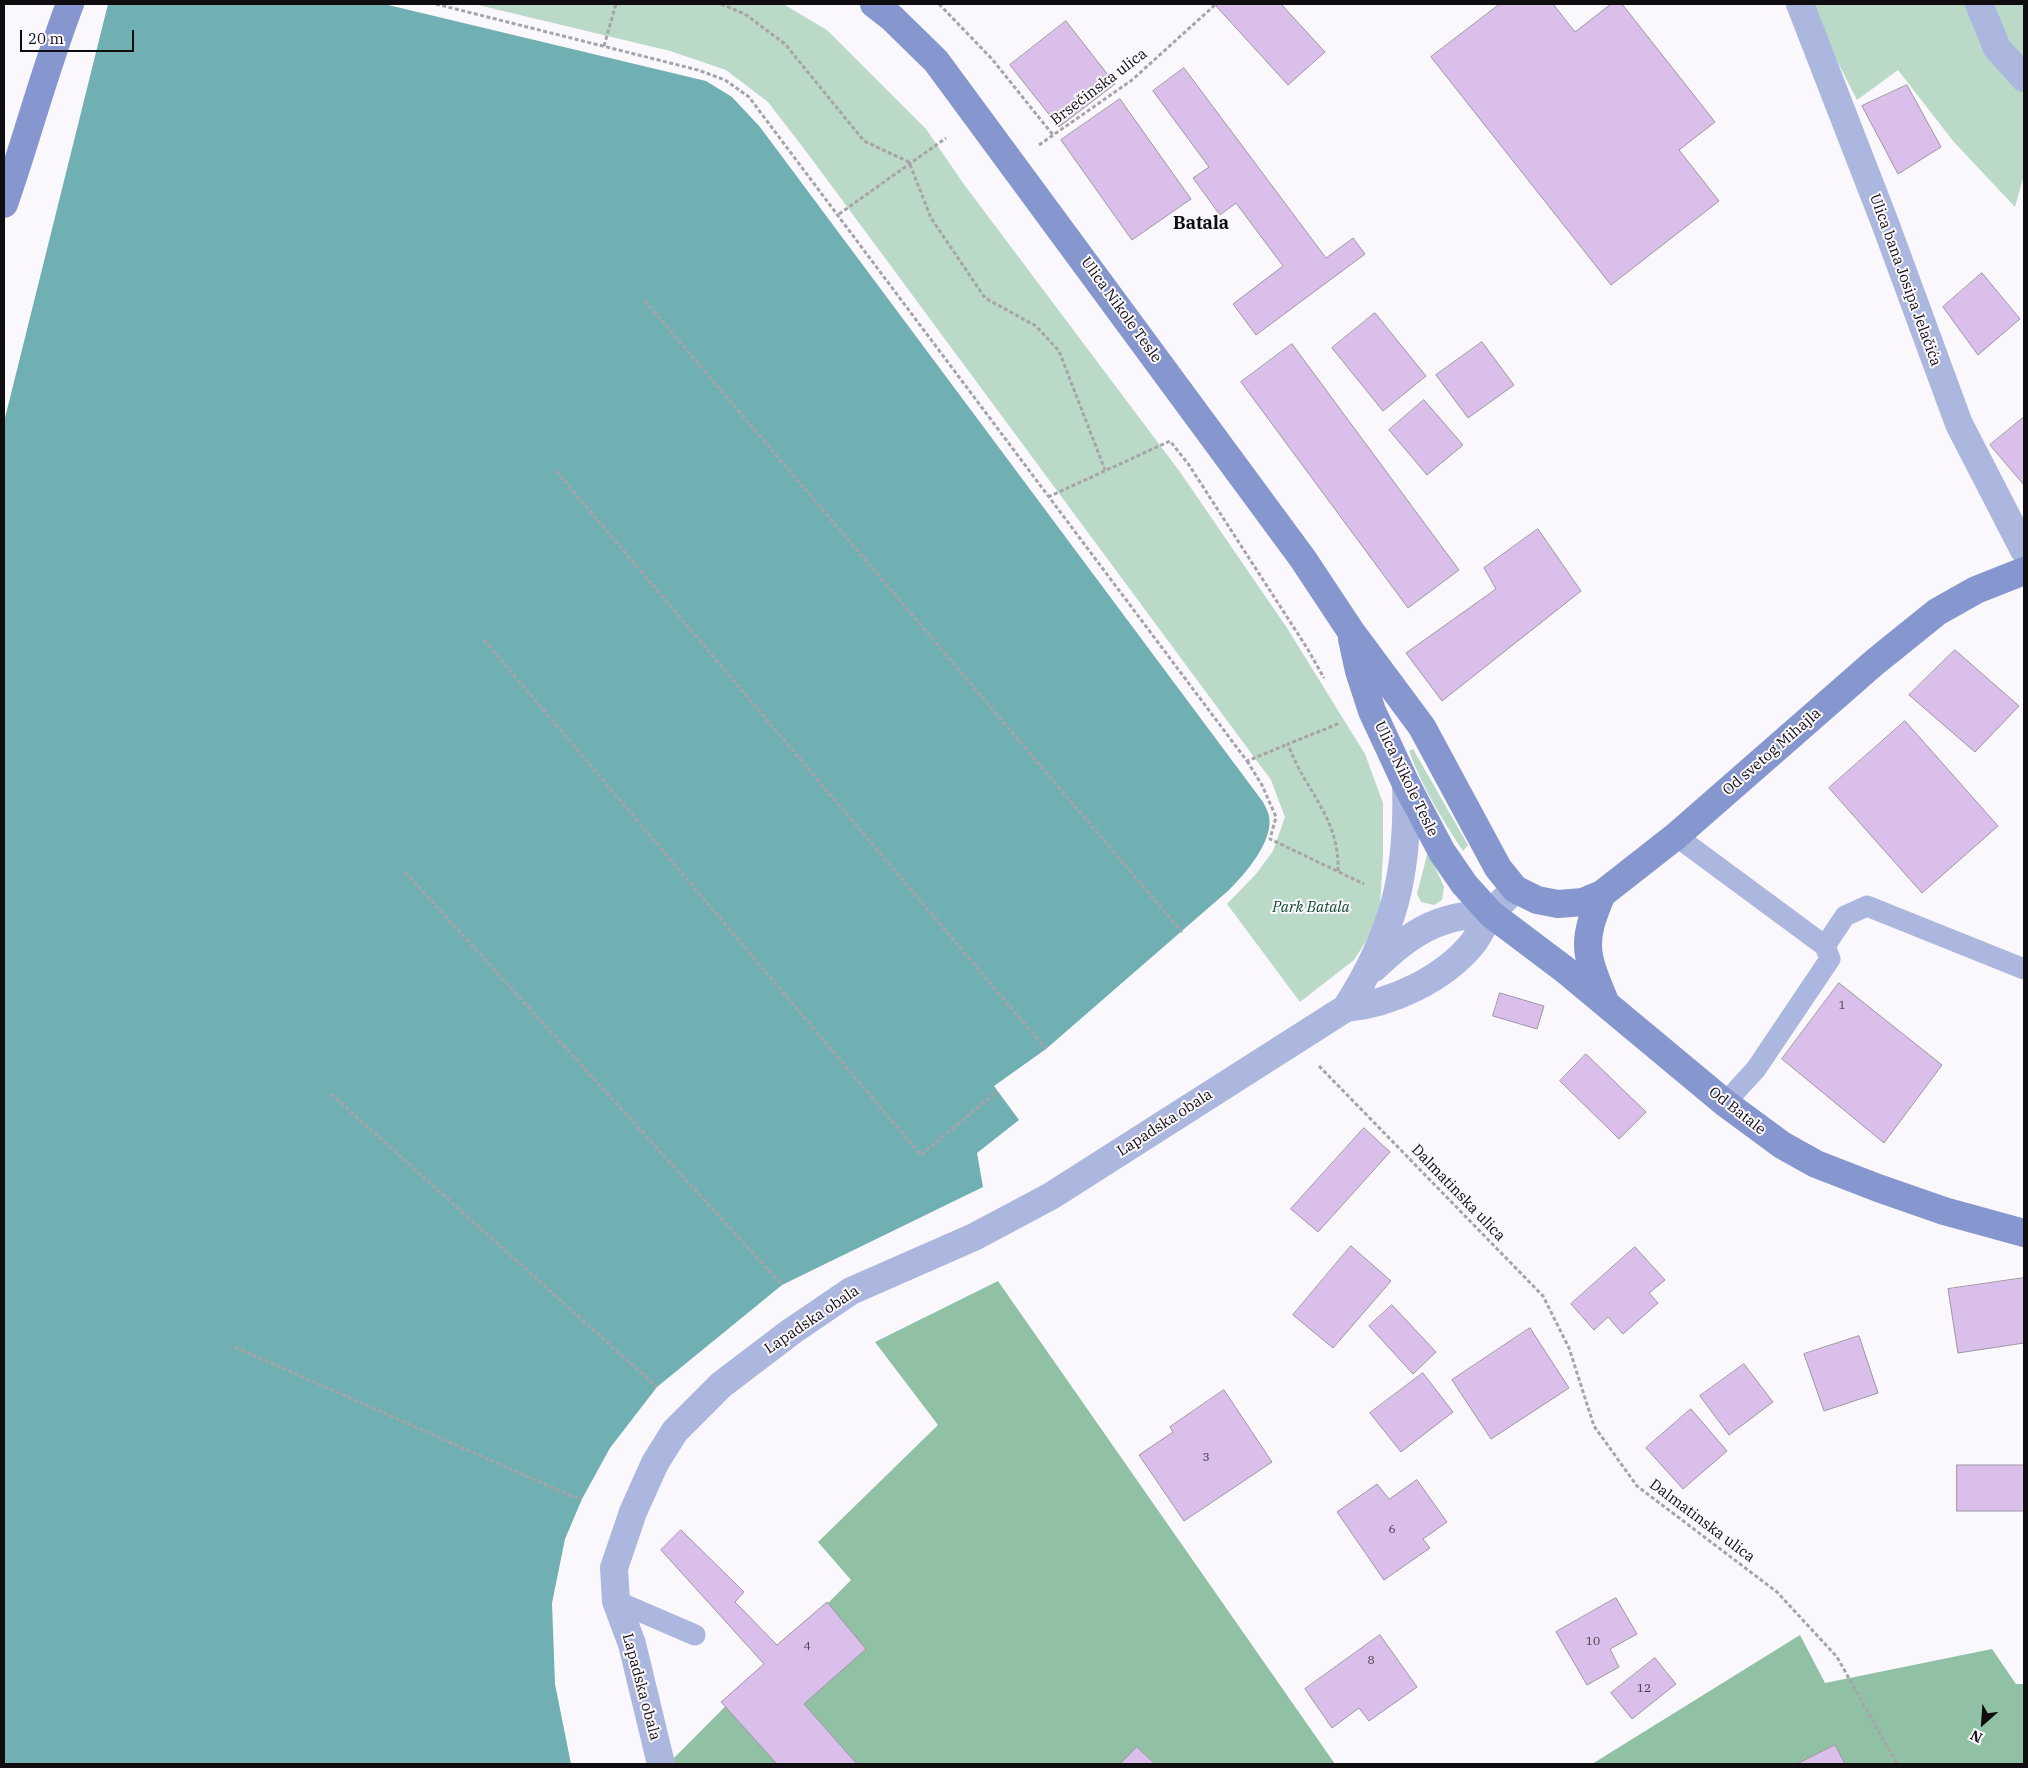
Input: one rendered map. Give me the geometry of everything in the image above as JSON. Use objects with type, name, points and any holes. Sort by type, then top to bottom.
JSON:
[{"type":"main road","points":[[56,42],[58,4]]},
{"type":"main road","points":[[4,204],[70,4]]},
{"type":"main road","name":"Ulica Nikole Tesle","points":[[874,4],[892,18],[936,61],[1014,164],[1302,559],[1350,630],[1422,727],[1498,868],[1515,889]]},
{"type":"main road","name":"Od svetog Mihajla","points":[[1515,889],[1537,900],[1558,904],[1583,902],[1602,894],[1676,836],[1875,662],[1936,612],[1976,590],[2024,571]]},
{"type":"main road","name":"Ulica Nikole Tesle","points":[[1350,630],[1359,671],[1372,711],[1406,784],[1442,852],[1464,884],[1491,914]]},
{"type":"main road","points":[[1602,894],[1589,925],[1587,947],[1592,970],[1605,1002]]},
{"type":"main road","name":"Od Batale","points":[[1491,914],[1605,1002],[1725,1103],[1782,1145],[1816,1164],[1944,1211],[2024,1233]]},
{"type":"street","name":"Ulica bana Josipa Jelačića","points":[[1800,4],[1882,214],[1959,424],[2024,550]]},
{"type":"street","points":[[1979,4],[1997,48],[2024,78]]},
{"type":"street","name":"Lapadska obala","points":[[661,1764],[632,1644],[616,1601],[614,1568],[633,1512],[655,1463],[675,1431],[721,1385],[851,1291],[974,1237],[1051,1196],[1346,1008],[1366,977],[1387,930],[1404,867],[1407,827],[1406,784]]},
{"type":"street","name":"Lapadska obala","points":[[1346,1008],[1366,1006],[1389,999],[1434,976],[1456,961],[1473,943],[1491,914],[1515,889]]},
{"type":"street","name":"Lapadska obala","points":[[1366,977],[1396,946],[1431,924],[1467,914],[1491,914]]},
{"type":"lane","points":[[1676,836],[1825,946],[1830,959],[1756,1069],[1725,1103]]},
{"type":"lane","points":[[1825,946],[1845,916],[1867,906],[2024,969]]},
{"type":"lane","points":[[616,1601],[695,1635]]},
{"type":"path","points":[[436,4],[698,70],[725,80],[749,96],[1246,761],[1262,785],[1276,817],[1270,839],[1338,871],[1339,852],[1322,804],[1294,760],[1288,744]]},
{"type":"path","points":[[604,46],[616,4]]},
{"type":"path","points":[[722,4],[746,14],[785,44],[864,141],[909,162],[931,218],[985,298],[1036,326],[1059,351],[1105,470]]},
{"type":"path","points":[[939,4],[992,59],[1053,135]]},
{"type":"path","name":"Brsečinska ulica","points":[[1014,164],[1132,80],[1216,4]]},
{"type":"path","points":[[838,214],[909,162],[946,138]]},
{"type":"path","points":[[645,301],[1182,932]]},
{"type":"path","points":[[1048,498],[1170,441],[1189,466],[1307,648],[1325,680]]},
{"type":"path","points":[[556,471],[1046,1048]]},
{"type":"path","points":[[484,640],[922,1155],[997,1091]]},
{"type":"path","points":[[1246,761],[1348,720]]},
{"type":"path","points":[[405,872],[782,1285]]},
{"type":"path","name":"Dalmatinska ulica","points":[[1294,1040],[1543,1296],[1569,1348],[1594,1426],[1637,1486],[1777,1592],[1837,1657],[1897,1764]]},
{"type":"path","points":[[330,1094],[657,1388]]},
{"type":"path","points":[[235,1348],[569,1495],[582,1499]]},
{"type":"green space","name":"Park Batala","points":[[474,4],[783,4],[827,30],[926,129],[963,183],[1180,472],[1287,628],[1365,754],[1383,803],[1383,854],[1380,907],[1370,935],[1354,960],[1300,1002],[1227,904],[1256,874],[1273,851],[1285,817],[1271,780],[768,102],[726,70],[670,51]]},
{"type":"green space","points":[[1808,4],[2024,4],[2024,175],[2015,207],[1953,141],[1898,70],[1857,100]]},
{"type":"green space","points":[[1413,749],[1468,845],[1463,851],[1426,790],[1409,751]]},
{"type":"green space","points":[[1428,851],[1444,887],[1442,900],[1434,905],[1421,902],[1417,894]]},
{"type":"green space","points":[[998,1281],[1335,1764],[671,1764],[670,1762],[851,1580],[818,1542],[938,1425],[875,1342]]},
{"type":"green space","points":[[1800,1635],[1825,1683],[1992,1649],[2016,1684],[2024,1684],[2024,1764],[1592,1764]]},
{"type":"water","points":[[108,4],[384,4],[706,81],[732,97],[760,127],[1263,802],[1269,814],[1269,826],[1263,846],[1250,866],[1229,890],[1046,1049],[994,1086],[1019,1120],[977,1153],[983,1187],[782,1285],[657,1387],[610,1448],[582,1499],[565,1539],[552,1603],[555,1684],[571,1764],[4,1764],[4,422]]},
{"type":"building","points":[[1219,4],[1281,4],[1325,52],[1288,85],[1216,6]]},
{"type":"building","points":[[1500,4],[1553,4],[1575,32],[1611,4],[1622,4],[1715,122],[1679,150],[1719,201],[1611,285],[1431,57]]},
{"type":"building","points":[[1066,21],[1115,84],[1059,127],[1010,65]]},
{"type":"building","points":[[1184,68],[1326,258],[1353,238],[1365,254],[1256,335],[1233,304],[1283,266],[1236,203],[1220,215],[1193,178],[1209,167],[1153,91]]},
{"type":"building","points":[[1907,85],[1941,147],[1898,174],[1862,106]]},
{"type":"building","points":[[1120,99],[1191,199],[1132,240],[1061,140]]},
{"type":"building","points":[[1982,273],[2020,319],[1978,355],[1943,307]]},
{"type":"building","points":[[1375,313],[1426,376],[1383,411],[1332,348]]},
{"type":"building","points":[[1482,342],[1514,385],[1468,418],[1436,375]]},
{"type":"building","points":[[1292,344],[1459,570],[1408,608],[1241,382]]},
{"type":"building","points":[[1424,400],[1463,445],[1427,475],[1389,430]]},
{"type":"building","points":[[2024,417],[2024,485],[1990,445]]},
{"type":"building","points":[[1538,529],[1581,591],[1442,701],[1406,653],[1496,589],[1484,568]]},
{"type":"building","points":[[1955,650],[2019,706],[1975,752],[1909,695]]},
{"type":"building","points":[[1905,721],[1998,826],[1922,893],[1829,788]]},
{"type":"building","points":[[1839,983],[1942,1065],[1884,1143],[1782,1059]]},
{"type":"building","points":[[1500,993],[1544,1006],[1537,1029],[1493,1016]]},
{"type":"building","points":[[1586,1054],[1646,1112],[1619,1139],[1560,1081]]},
{"type":"building","points":[[1364,1128],[1390,1152],[1318,1232],[1291,1209]]},
{"type":"building","points":[[1351,1246],[1391,1281],[1333,1348],[1293,1315]]},
{"type":"building","points":[[1635,1247],[1665,1280],[1649,1293],[1658,1303],[1623,1334],[1608,1317],[1594,1330],[1571,1304]]},
{"type":"building","points":[[2024,1278],[2024,1343],[1958,1353],[1948,1289]]},
{"type":"building","points":[[1392,1305],[1436,1352],[1413,1374],[1369,1326]]},
{"type":"building","points":[[1530,1328],[1569,1388],[1491,1439],[1452,1380]]},
{"type":"building","points":[[1859,1336],[1878,1393],[1824,1411],[1804,1354]]},
{"type":"building","points":[[1744,1364],[1773,1402],[1729,1435],[1700,1396]]},
{"type":"building","points":[[1423,1373],[1453,1412],[1401,1452],[1370,1413]]},
{"type":"building","points":[[1224,1390],[1272,1462],[1184,1521],[1139,1455],[1173,1432],[1170,1427]]},
{"type":"building","points":[[1691,1409],[1727,1451],[1683,1489],[1646,1448]]},
{"type":"building","points":[[1957,1465],[2024,1465],[2024,1511],[1957,1511]]},
{"type":"building","points":[[1417,1480],[1447,1522],[1423,1539],[1430,1548],[1384,1580],[1337,1512],[1377,1484],[1389,1499]]},
{"type":"building","points":[[681,1530],[744,1592],[735,1602],[777,1645],[827,1602],[866,1649],[804,1704],[857,1764],[777,1764],[721,1702],[764,1664],[661,1550]]},
{"type":"building","points":[[1616,1598],[1637,1634],[1610,1649],[1619,1667],[1587,1685],[1556,1632]]},
{"type":"building","points":[[1380,1635],[1417,1687],[1369,1721],[1359,1708],[1332,1728],[1305,1689]]},
{"type":"building","points":[[1655,1658],[1676,1684],[1632,1719],[1611,1693]]},
{"type":"building","points":[[1835,1745],[1845,1764],[1797,1764]]},
{"type":"building","points":[[1137,1747],[1155,1764],[1120,1764]]},
{"type":"district","name":"Batala","points":[[1201,224]]}]
